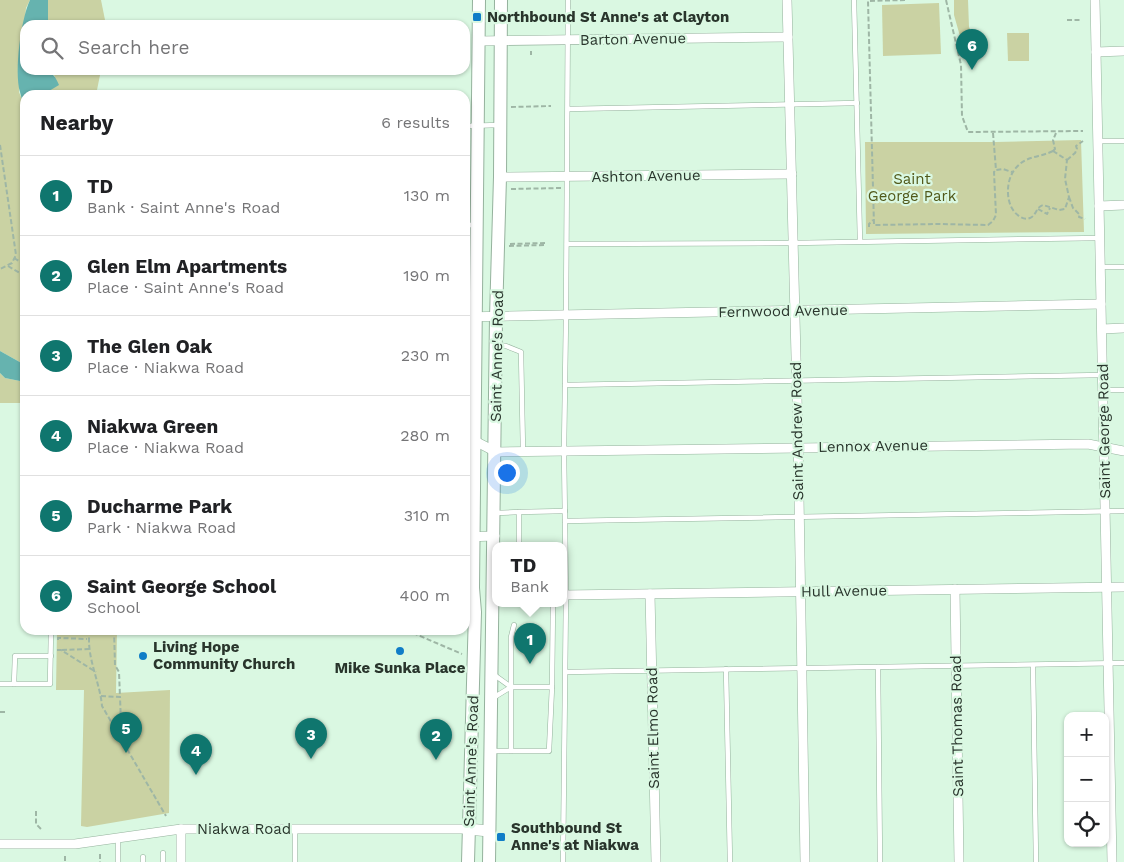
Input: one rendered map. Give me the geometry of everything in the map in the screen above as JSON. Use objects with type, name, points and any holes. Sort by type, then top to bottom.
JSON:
[{"type":"main road","name":"Saint Anne's Road","points":[[470,537],[475,440],[471,317],[471,225],[478,125],[479,0]]},
{"type":"main road","name":"Saint Anne's Road","points":[[494,542],[501,0]]},
{"type":"main road","name":"Saint Anne's Road","points":[[468,862],[474,612],[470,590]]},
{"type":"main road","name":"Saint Anne's Road","points":[[489,862],[495,607]]},
{"type":"main road","points":[[473,684],[483,695],[492,698]]},
{"type":"street","name":"Saint Andrew Road","points":[[787,0],[805,862]]},
{"type":"street","name":"Saint George Road","points":[[1095,0],[1112,862]]},
{"type":"street","name":"Barton Avenue","points":[[479,41],[788,37]]},
{"type":"street","points":[[1096,52],[1124,51]]},
{"type":"street","name":"Ashton Avenue","points":[[500,177],[792,174]]},
{"type":"street","points":[[1099,206],[1124,205]]},
{"type":"street","name":"Fernwood Avenue","points":[[471,317],[496,318],[1101,304]]},
{"type":"street","points":[[1102,329],[1124,328]]},
{"type":"street","points":[[475,440],[496,452]]},
{"type":"street","name":"Lennox Avenue","points":[[496,452],[1088,444],[1124,451]]},
{"type":"street","points":[[470,537],[494,536]]},
{"type":"street","name":"Hull Avenue","points":[[567,595],[1124,587]]},
{"type":"street","name":"Saint Thomas Road","points":[[955,589],[959,862]]},
{"type":"street","name":"Saint Elmo Road","points":[[650,594],[656,862]]},
{"type":"street","points":[[474,612],[492,598]]},
{"type":"street","points":[[181,829],[181,862]]},
{"type":"street","name":"Niakwa Road","points":[[0,844],[76,844],[181,829],[468,829],[489,831]]},
{"type":"lane","points":[[565,542],[564,451],[568,0]]},
{"type":"lane","points":[[854,0],[860,242]]},
{"type":"lane","points":[[568,109],[857,103]]},
{"type":"lane","points":[[470,126],[500,125]]},
{"type":"lane","points":[[1098,141],[1124,141]]},
{"type":"lane","points":[[567,244],[793,243],[1100,238]]},
{"type":"lane","points":[[1100,267],[1124,266]]},
{"type":"lane","points":[[496,345],[506,346],[521,352],[523,451]]},
{"type":"lane","points":[[565,385],[1103,375]]},
{"type":"lane","points":[[1104,390],[1124,390]]},
{"type":"lane","points":[[495,513],[565,511]]},
{"type":"lane","points":[[565,521],[1124,511]]},
{"type":"lane","points":[[519,512],[519,542]]},
{"type":"lane","points":[[491,751],[549,751],[553,607]]},
{"type":"lane","points":[[563,862],[565,607]]},
{"type":"lane","points":[[511,751],[511,636],[514,625]]},
{"type":"lane","points":[[0,684],[50,684],[51,635]]},
{"type":"lane","points":[[14,684],[15,656],[51,656]]},
{"type":"lane","points":[[566,672],[1124,663]]},
{"type":"lane","points":[[1033,665],[1036,862]]},
{"type":"lane","points":[[878,667],[880,862]]},
{"type":"lane","points":[[726,669],[730,862]]},
{"type":"lane","points":[[492,673],[510,687]]},
{"type":"lane","points":[[492,698],[510,687],[552,687]]},
{"type":"lane","points":[[295,829],[295,862]]},
{"type":"lane","points":[[118,838],[118,862]]},
{"type":"lane","points":[[163,853],[163,862]]},
{"type":"path","points":[[874,225],[868,1],[905,0]]},
{"type":"path","points":[[946,0],[961,65],[963,121],[968,132],[1083,131]]},
{"type":"path","points":[[1067,20],[1080,20]]},
{"type":"path","points":[[509,106],[551,106]]},
{"type":"path","points":[[1053,152],[1055,149],[1053,140],[1056,132]]},
{"type":"path","points":[[873,220],[869,226],[872,228],[874,225],[988,225],[996,215],[994,172],[996,170],[993,133]]},
{"type":"path","points":[[1083,141],[1076,146],[1075,153],[1067,160],[1065,179],[1073,208],[1081,218],[1085,219]]},
{"type":"path","points":[[0,145],[16,255],[12,263],[0,269]]},
{"type":"path","points":[[1053,152],[1067,160]]},
{"type":"path","points":[[1053,152],[1027,159],[1012,172],[1008,187],[1011,208],[1020,217],[1029,219],[1043,205],[1059,210],[1073,208]]},
{"type":"path","points":[[996,170],[1003,169],[1012,172]]},
{"type":"path","points":[[508,189],[567,188]]},
{"type":"path","points":[[1065,209],[1069,197]]},
{"type":"path","points":[[1037,209],[1047,214],[1050,208]]},
{"type":"path","points":[[508,245],[544,244]]},
{"type":"path","points":[[14,258],[20,262]]},
{"type":"path","points":[[8,266],[20,273]]},
{"type":"path","points":[[89,635],[88,639],[102,706],[166,816]]},
{"type":"path","points":[[114,635],[115,665],[119,672],[121,723],[116,731]]},
{"type":"path","points":[[418,635],[462,654]]},
{"type":"path","points":[[58,650],[58,638],[88,639]]},
{"type":"path","points":[[51,650],[90,649]]},
{"type":"path","points":[[62,650],[96,672]]},
{"type":"path","points":[[101,696],[120,697]]},
{"type":"path","points":[[0,712],[7,712]]},
{"type":"path","points":[[36,811],[36,824],[41,829]]},
{"type":"path","points":[[100,854],[100,862]]},
{"type":"path","points":[[65,856],[65,862]]},
{"type":"green space","points":[[0,0],[30,0],[26,8],[25,20],[20,20],[20,362],[0,351]]},
{"type":"green space","points":[[48,0],[101,0],[105,20],[48,20]]},
{"type":"green space","points":[[954,0],[968,0],[969,27],[974,38],[974,61],[967,61],[954,15]]},
{"type":"green space","points":[[939,3],[941,54],[883,56],[882,5]]},
{"type":"green space","points":[[1007,33],[1029,33],[1029,61],[1008,61]]},
{"type":"green space","points":[[54,75],[100,75],[97,90],[50,90],[55,76]]},
{"type":"green space","name":"Saint George Park","points":[[1081,140],[1084,232],[866,234],[865,142]]},
{"type":"green space","points":[[0,373],[5,378],[20,381],[20,403],[0,403]]},
{"type":"green space","points":[[57,635],[117,635],[116,693],[170,690],[169,813],[87,827],[81,826],[84,690],[56,690]]},
{"type":"water","points":[[30,0],[48,0],[48,20],[24,20]]},
{"type":"water","points":[[20,40],[20,75],[53,75],[59,85],[51,90],[20,90],[20,92],[18,83]]},
{"type":"water","points":[[0,351],[20,362],[20,381],[5,378],[0,373]]},
{"type":"place","name":"Northbound St Anne's at Clayton","points":[[477,17]]},
{"type":"place","name":"Saint George School","points":[[972,70]]},
{"type":"place","name":"Mike Sunka Place","points":[[400,651]]},
{"type":"place","name":"Living Hope Community Church","points":[[143,656]]},
{"type":"place","name":"TD","points":[[530,664]]},
{"type":"place","name":"Ducharme Park","points":[[126,753]]},
{"type":"place","name":"The Glen Oak","points":[[311,759]]},
{"type":"place","name":"Glen Elm Apartments","points":[[436,760]]},
{"type":"place","name":"Niakwa Green","points":[[196,775]]},
{"type":"place","name":"Southbound St Anne's at Niakwa","points":[[501,837]]}]
